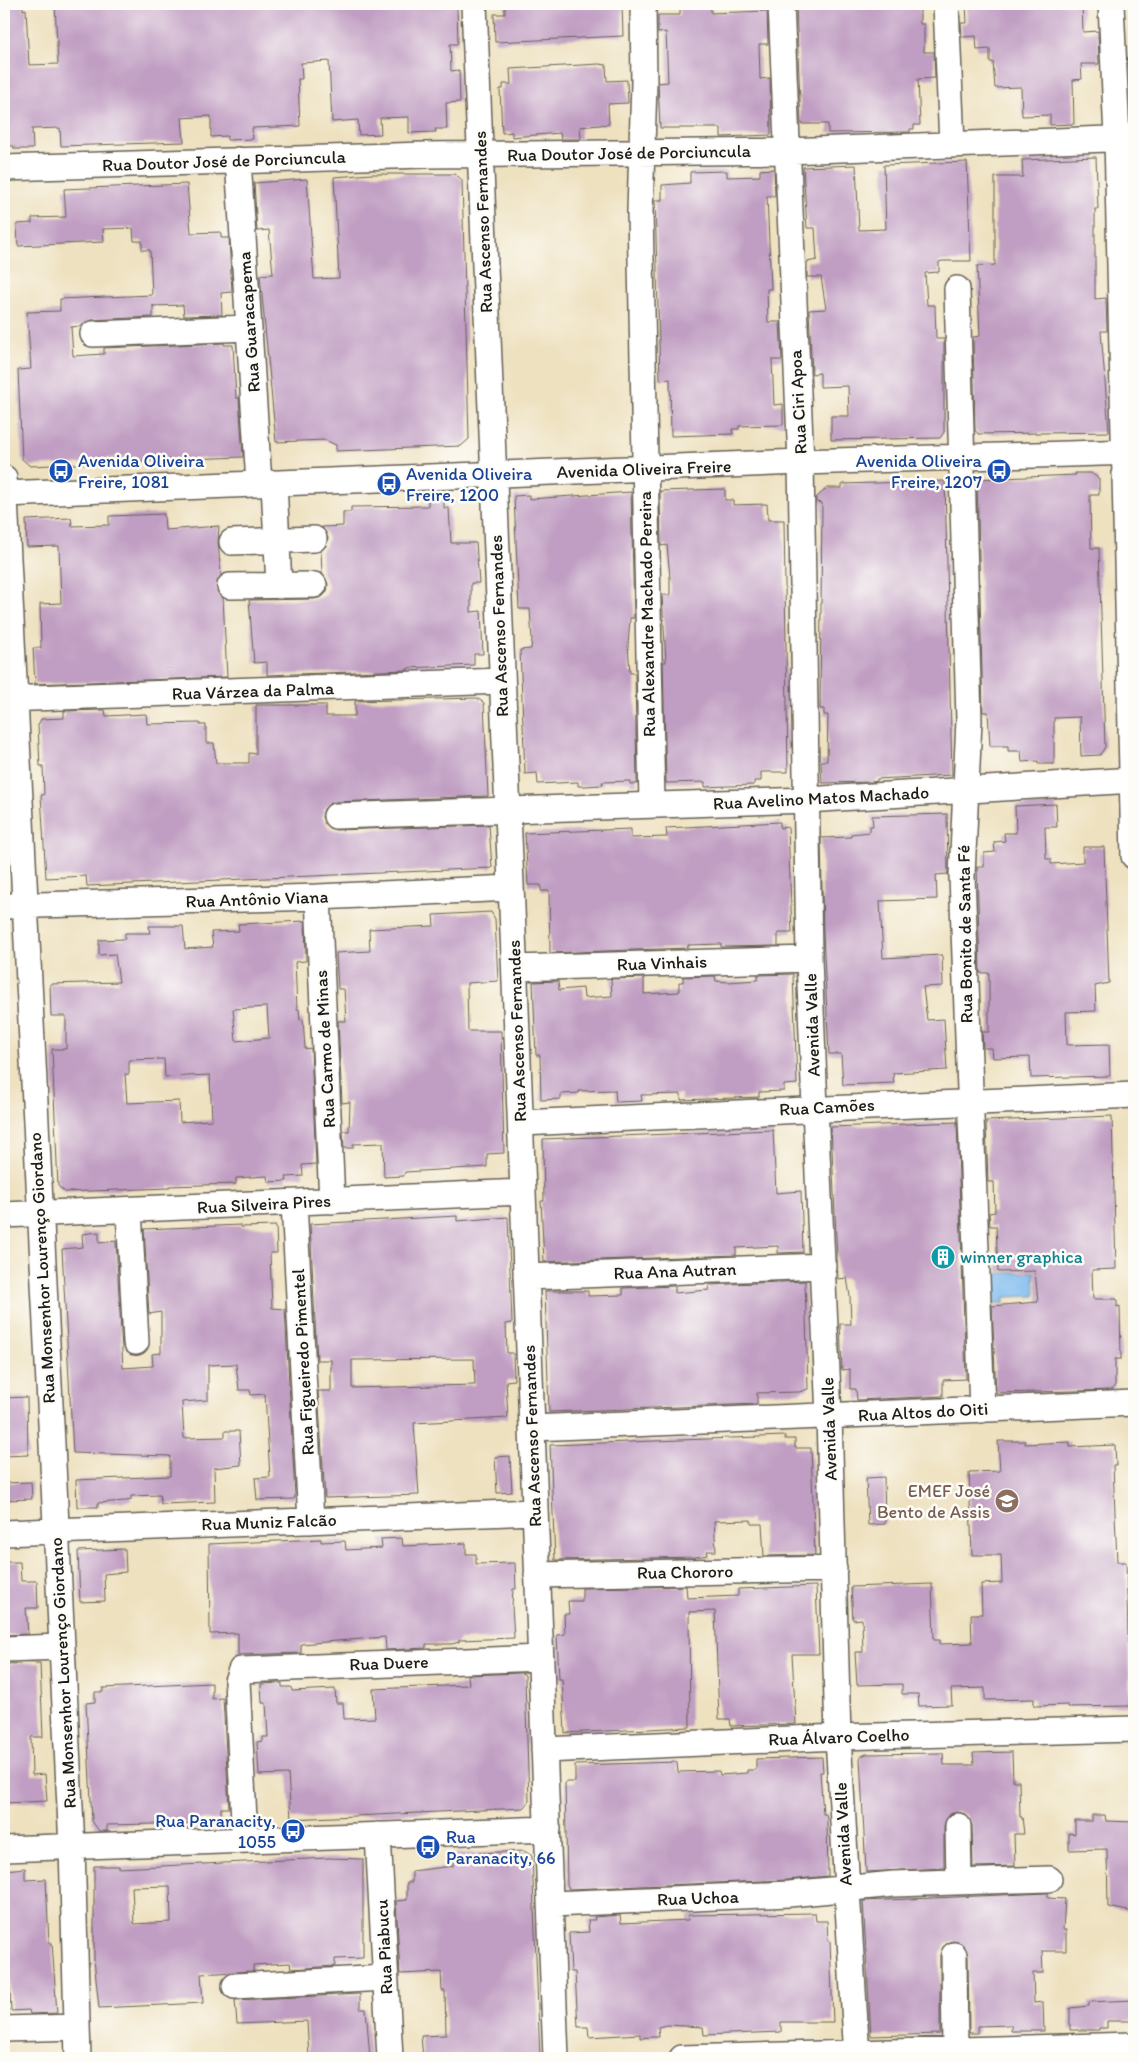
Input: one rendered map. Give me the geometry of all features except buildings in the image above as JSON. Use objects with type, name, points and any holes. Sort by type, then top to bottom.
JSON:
[{"type":"street","name":"Rua Ascenso Fernandes","points":[[474,4],[515,968],[556,2058]]},
{"type":"street","name":"Rua Alexandre Machado Pereira","points":[[643,4],[644,83],[641,153],[644,469],[652,806]]},
{"type":"street","name":"Rua Ciri Apoa","points":[[781,4],[801,462],[806,800]]},
{"type":"street","points":[[946,4],[952,145]]},
{"type":"street","points":[[1111,4],[1126,138],[1134,856]]},
{"type":"street","name":"Rua Doutor José de Porciuncula","points":[[4,168],[480,154],[787,151],[1126,138]]},
{"type":"street","name":"Rua Guaracapema","points":[[238,160],[249,328],[266,483],[277,540],[279,586]]},
{"type":"street","name":"Rua Bonito de Santa Fé","points":[[957,289],[969,720],[962,876],[982,1410]]},
{"type":"street","points":[[93,334],[249,328]]},
{"type":"street","name":"Avenida Oliveira Freire","points":[[4,489],[266,483],[801,462],[1129,452]]},
{"type":"street","name":"Rua Monsenhor Lourenço Giordano","points":[[4,489],[14,905],[38,1214],[56,1532],[72,1847],[78,2058]]},
{"type":"street","points":[[232,542],[314,539]]},
{"type":"street","points":[[230,586],[314,585]]},
{"type":"street","name":"Rua Várzea da Palma","points":[[10,698],[502,681]]},
{"type":"street","name":"Rua Avelino Matos Machado","points":[[336,816],[806,800],[1133,781]]},
{"type":"street","name":"Avenida Valle","points":[[806,800],[809,959],[829,1416],[838,1737],[857,2056]]},
{"type":"street","name":"Rua Antônio Viana","points":[[14,905],[318,897],[511,888]]},
{"type":"street","name":"Rua Carmo de Minas","points":[[318,897],[332,1200]]},
{"type":"street","name":"Rua Vinhais","points":[[515,968],[809,959]]},
{"type":"street","name":"Rua Camões","points":[[521,1123],[1134,1094]]},
{"type":"street","name":"Rua Silveira Pires","points":[[4,1215],[523,1192]]},
{"type":"street","name":"Rua Figueiredo Pimentel","points":[[294,1202],[311,1521]]},
{"type":"street","points":[[129,1210],[136,1342]]},
{"type":"street","name":"Rua Ana Autran","points":[[526,1277],[823,1266]]},
{"type":"street","name":"Rua Altos do Oiti","points":[[532,1428],[1134,1404]]},
{"type":"street","name":"Rua Muniz Falcão","points":[[4,1533],[535,1512]]},
{"type":"street","name":"Rua Chororo","points":[[537,1575],[834,1569]]},
{"type":"street","points":[[4,1649],[61,1648]]},
{"type":"street","name":"Rua Duere","points":[[245,1840],[237,1681],[238,1673],[243,1668],[541,1658]]},
{"type":"street","name":"Rua Álvaro Coelho","points":[[544,1750],[838,1737],[1134,1729]]},
{"type":"street","points":[[958,1826],[959,1881]]},
{"type":"street","points":[[4,1849],[548,1828]]},
{"type":"street","name":"Rua Piabucu","points":[[378,1835],[390,2058]]},
{"type":"street","name":"Rua Uchoa","points":[[550,1904],[789,1894],[846,1888],[959,1881],[1050,1879]]},
{"type":"street","points":[[954,1955],[956,2050]]},
{"type":"street","points":[[235,1986],[385,1978]]},
{"type":"street","points":[[4,2029],[77,2027]]},
{"type":"street","points":[[682,2058],[857,2056],[956,2050],[1134,2045]]},
{"type":"water","points":[[1034,1272],[1035,1296],[1005,1297],[1005,1303],[990,1303],[989,1274]]},
{"type":"place","name":"Avenida Oliveira Freire, 1081","points":[[61,471]]},
{"type":"place","name":"Avenida Oliveira Freire, 1207","points":[[999,471]]},
{"type":"place","name":"Avenida Oliveira Freire, 1200","points":[[389,484]]},
{"type":"place","name":"winner graphica","points":[[943,1257]]},
{"type":"place","name":"EMEF José Bento de Assis","points":[[1007,1501]]},
{"type":"place","name":"Rua Paranacity, 1055","points":[[293,1831]]},
{"type":"place","name":"Rua Paranacity, 66","points":[[428,1847]]}]
